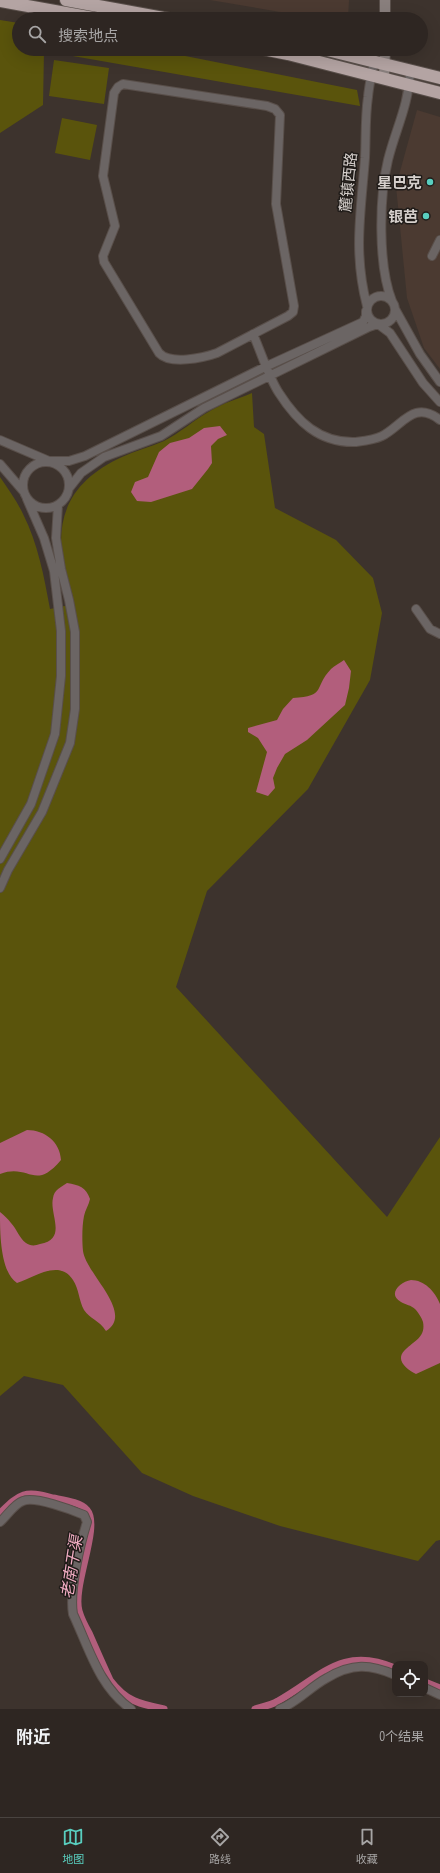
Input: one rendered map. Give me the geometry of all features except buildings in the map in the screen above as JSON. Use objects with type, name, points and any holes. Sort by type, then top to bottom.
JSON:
[{"type":"highway","points":[[66,0],[131,12]]},
{"type":"highway","points":[[0,1],[60,12]]},
{"type":"highway","points":[[296,56],[440,92]]},
{"type":"highway","points":[[353,56],[440,78]]},
{"type":"street","points":[[385,0],[385,12]]},
{"type":"street","points":[[381,56],[379,62],[384,78]]},
{"type":"street","name":"麓镇西路","points":[[366,308],[358,255],[358,221],[365,158],[368,98],[371,76],[379,62]]},
{"type":"street","points":[[410,71],[410,84],[405,109],[388,160],[384,194],[382,250],[386,284],[394,305],[420,354],[440,382]]},
{"type":"street","points":[[123,84],[267,106],[274,109],[280,115],[276,204],[294,306],[293,312],[288,316],[253,334],[208,356],[186,360],[162,356],[104,262],[104,256],[115,226],[104,183],[103,169],[114,93],[118,87],[123,84]]},
{"type":"street","points":[[432,256],[440,240]]},
{"type":"street","points":[[0,888],[8,870],[42,812],[70,743],[75,709],[75,632],[69,600],[25,496],[22,483],[28,470],[40,462],[69,461],[101,449],[267,366],[363,322],[366,316],[366,308],[371,300],[378,296],[386,297],[394,305]]},
{"type":"street","points":[[0,464],[34,505],[41,508],[50,508],[58,505],[64,500],[70,487],[81,473],[104,457],[161,436],[204,408],[270,375],[369,327],[378,324],[382,325],[391,321],[394,305]]},
{"type":"street","points":[[366,308],[370,320],[390,333],[423,383],[440,402]]},
{"type":"street","points":[[253,334],[278,392],[291,410],[311,431],[327,439],[347,442],[382,436],[408,416],[417,413],[436,416],[440,420]]},
{"type":"street","points":[[200,399],[204,408]]},
{"type":"street","points":[[0,440],[49,462],[57,464],[64,470],[69,478],[70,487]]},
{"type":"street","points":[[101,449],[104,457]]},
{"type":"street","points":[[0,859],[31,804],[54,734],[61,676],[61,631],[56,538],[58,505]]},
{"type":"street","points":[[416,609],[430,630],[440,634]]},
{"type":"street","points":[[0,1522],[24,1500],[33,1500],[73,1510],[84,1515],[87,1522],[74,1584],[71,1604],[73,1614],[104,1681],[119,1701],[132,1709]]},
{"type":"street","points":[[280,1709],[290,1705],[327,1677],[358,1666],[378,1668],[392,1674]]},
{"type":"street","points":[[428,1689],[440,1695]]},
{"type":"shaded area","points":[[210,0],[349,0],[348,12],[280,12]]},
{"type":"shaded area","points":[[0,20],[12,22],[12,56],[44,56],[43,105],[0,133]]},
{"type":"shaded area","points":[[73,56],[185,56],[357,90],[360,106]]},
{"type":"shaded area","points":[[54,60],[109,68],[104,104],[49,96]]},
{"type":"shaded area","points":[[417,110],[440,117],[440,369],[424,348],[407,298],[396,186]]},
{"type":"shaded area","points":[[62,118],[97,125],[90,160],[55,153]]},
{"type":"shaded area","points":[[252,393],[254,427],[264,434],[275,508],[336,540],[373,578],[382,613],[370,680],[308,789],[207,891],[176,987],[387,1217],[440,1137],[440,1540],[436,1541],[418,1561],[280,1526],[193,1496],[142,1473],[63,1385],[24,1376],[0,1396],[0,477],[21,509],[33,537],[43,572],[50,609],[74,604],[63,564],[61,540],[66,510],[82,485],[106,465],[122,457],[164,441],[215,408]]},
{"type":"shaded area","points":[[220,426],[227,435],[218,439],[211,446],[212,463],[192,489],[151,502],[137,501],[131,492],[135,482],[148,477],[159,452],[170,443],[189,438],[204,428]]},
{"type":"shaded area","points":[[344,660],[351,671],[345,705],[307,740],[285,754],[273,778],[275,788],[268,796],[256,792],[267,752],[258,738],[248,732],[248,728],[277,720],[283,709],[293,698],[304,697],[315,693],[331,669]]},
{"type":"shaded area","points":[[27,1130],[40,1132],[50,1138],[58,1148],[61,1160],[52,1169],[38,1176],[18,1172],[0,1174],[0,1143]]},
{"type":"shaded area","points":[[67,1183],[82,1187],[90,1199],[83,1220],[83,1251],[92,1271],[112,1304],[115,1314],[113,1323],[106,1331],[84,1310],[75,1284],[67,1274],[61,1270],[46,1271],[17,1283],[11,1278],[4,1261],[0,1230],[0,1212],[9,1220],[22,1239],[28,1244],[38,1245],[48,1241],[53,1237],[56,1225],[52,1204],[54,1195],[58,1189]]},
{"type":"shaded area","points":[[411,1280],[416,1280],[425,1284],[435,1295],[440,1304],[440,1363],[416,1374],[406,1368],[401,1358],[404,1351],[421,1336],[423,1332],[423,1322],[415,1309],[401,1302],[395,1295],[395,1292],[399,1286]]},
{"type":"waterway","name":"老南干渠","points":[[0,1513],[18,1497],[29,1494],[72,1502],[81,1505],[87,1510],[90,1518],[91,1529],[79,1587],[79,1611],[110,1680],[116,1687],[122,1693],[140,1703],[164,1709]]},
{"type":"waterway","name":"老南干渠","points":[[255,1709],[276,1702],[320,1674],[346,1662],[360,1660],[377,1662],[392,1667]]},
{"type":"waterway","name":"老南干渠","points":[[428,1683],[440,1688]]},
{"type":"place","name":"星巴克","points":[[430,182]]},
{"type":"place","name":"银芭","points":[[426,216]]}]
